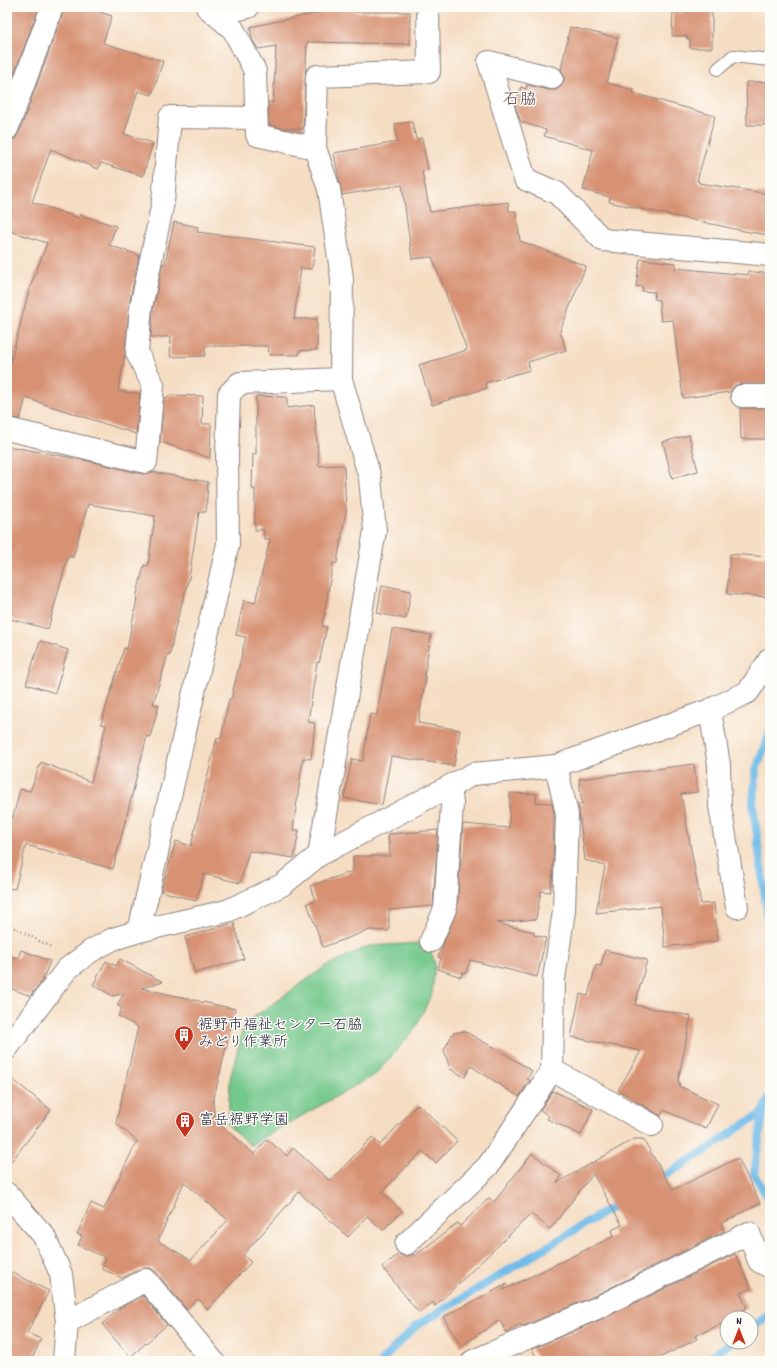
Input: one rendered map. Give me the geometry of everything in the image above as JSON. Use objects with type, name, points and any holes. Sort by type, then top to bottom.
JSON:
[{"type":"street","points":[[7,129],[52,7]]},
{"type":"street","points":[[212,11],[248,7]]},
{"type":"street","points":[[319,855],[375,531],[370,478],[341,379],[342,278],[329,190],[315,148],[317,76],[429,72],[428,7]]},
{"type":"street","points":[[212,11],[233,29],[255,71],[257,135],[315,148]]},
{"type":"street","points":[[552,78],[489,62],[525,179],[558,193],[603,240],[770,255]]},
{"type":"street","points":[[7,429],[146,462],[153,385],[137,353],[141,307],[163,202],[170,117],[256,118]]},
{"type":"street","points":[[139,931],[228,544],[227,456],[229,394],[240,383],[341,379]]},
{"type":"street","points":[[742,396],[770,396]]},
{"type":"street","points":[[7,1048],[67,969],[112,939],[139,931],[227,911],[282,884],[319,855],[473,774],[556,766],[710,710],[748,692],[770,659]]},
{"type":"street","points":[[710,710],[719,765],[720,806],[737,907]]},
{"type":"street","points":[[406,1244],[488,1166],[552,1070],[554,979],[564,911],[567,814],[556,766]]},
{"type":"street","points":[[432,941],[445,909],[452,804],[450,786]]},
{"type":"street","points":[[552,1070],[652,1125]]},
{"type":"street","points":[[7,1194],[44,1236],[61,1274],[67,1322],[64,1361]]},
{"type":"street","points":[[473,1361],[597,1308],[749,1233],[759,1261],[770,1267]]},
{"type":"street","points":[[67,1322],[146,1280],[213,1361]]},
{"type":"lane","points":[[718,69],[733,56],[770,60]]},
{"type":"path","points":[[7,924],[49,946],[63,955],[73,965]]},
{"type":"green space","points":[[422,943],[430,948],[435,964],[432,993],[415,1029],[376,1074],[250,1145],[228,1125],[230,1079],[244,1024],[326,966],[368,946]]},
{"type":"building","points":[[7,7],[39,7],[7,93]]},
{"type":"building","points":[[64,7],[85,7],[112,16],[103,43],[163,61],[152,95],[138,91],[124,134],[153,143],[143,176],[101,163],[98,169],[51,149],[32,202],[79,218],[80,215],[116,226],[109,245],[139,255],[129,305],[125,355],[118,391],[140,394],[136,434],[26,398],[20,419],[7,417],[7,376],[29,290],[47,243],[7,230],[7,141],[15,139],[19,133],[64,11]]},
{"type":"building","points":[[688,7],[712,7],[712,48],[690,48],[690,39],[687,39],[687,36],[672,36],[673,12],[688,12]]},
{"type":"building","points":[[317,10],[410,12],[410,44],[307,42],[303,129],[282,128],[269,125],[268,102],[273,103],[276,46],[258,49],[252,39],[250,27],[317,13]]},
{"type":"building","points":[[570,27],[618,38],[607,83],[634,90],[633,93],[715,116],[697,181],[699,181],[699,183],[770,194],[770,235],[749,232],[609,202],[610,197],[583,190],[593,150],[544,136],[546,130],[521,122],[515,105],[521,87],[526,89],[527,85],[556,90],[561,86],[564,81],[564,75],[561,69]]},
{"type":"building","points":[[746,82],[770,82],[770,125],[747,125]]},
{"type":"building","points":[[412,122],[416,139],[422,138],[428,170],[422,171],[430,212],[508,202],[509,211],[516,211],[520,241],[586,266],[560,331],[566,350],[528,362],[530,370],[485,383],[487,388],[432,405],[419,365],[467,350],[432,257],[412,259],[402,185],[342,195],[334,153],[397,142],[395,124]]},
{"type":"building","points":[[174,222],[198,227],[197,232],[315,247],[312,269],[301,268],[294,319],[317,319],[317,350],[299,351],[299,355],[269,355],[268,346],[205,346],[205,356],[170,357],[171,337],[151,337],[153,309]]},
{"type":"building","points":[[640,259],[676,263],[675,268],[748,275],[748,271],[770,274],[770,384],[735,385],[730,392],[683,398],[673,320],[661,321],[659,300],[654,299],[655,292],[642,291],[643,287],[636,286]]},
{"type":"building","points":[[169,395],[203,396],[202,424],[211,424],[210,458],[160,442],[164,397],[168,398]]},
{"type":"building","points":[[256,396],[287,397],[287,408],[314,405],[319,466],[344,465],[346,511],[337,563],[333,563],[322,626],[327,627],[319,663],[317,662],[308,722],[315,723],[311,759],[303,758],[293,830],[299,830],[294,858],[249,851],[240,883],[204,874],[196,901],[161,891],[176,841],[191,846],[217,738],[221,739],[229,699],[231,699],[246,637],[236,635],[244,600],[255,603],[270,539],[264,539],[264,530],[255,530],[255,489],[252,489],[253,454],[256,454]]},
{"type":"building","points":[[740,408],[770,408],[770,439],[741,439]]},
{"type":"building","points":[[689,435],[698,471],[672,478],[663,442]]},
{"type":"building","points":[[7,446],[84,460],[143,474],[152,472],[208,482],[206,512],[199,512],[189,578],[175,628],[170,655],[168,654],[153,704],[159,705],[150,737],[147,736],[113,869],[26,845],[15,889],[7,888],[7,816],[13,817],[20,789],[30,791],[41,762],[91,782],[106,725],[101,724],[124,648],[127,649],[144,565],[148,566],[155,516],[88,504],[73,557],[68,556],[48,629],[7,618]]},
{"type":"building","points":[[730,554],[770,557],[770,597],[727,594]]},
{"type":"building","points":[[382,585],[411,591],[406,619],[377,613]]},
{"type":"building","points":[[392,629],[431,635],[418,723],[460,730],[454,766],[391,756],[382,805],[344,798],[352,759],[363,761],[370,714],[377,715]]},
{"type":"building","points":[[40,641],[68,650],[55,693],[26,684]]},
{"type":"building","points":[[694,764],[697,792],[681,794],[701,904],[714,903],[718,941],[665,947],[661,906],[596,913],[605,866],[585,860],[578,804],[582,804],[579,779]]},
{"type":"building","points":[[510,793],[537,794],[536,802],[552,803],[554,815],[553,873],[550,892],[541,891],[536,919],[496,923],[534,932],[534,935],[546,938],[537,977],[470,960],[466,973],[463,972],[461,977],[438,969],[441,958],[438,957],[457,910],[463,824],[509,828]]},
{"type":"building","points":[[438,830],[433,906],[389,910],[389,931],[370,930],[323,947],[307,903],[315,901],[310,886],[353,871],[353,856],[390,856],[388,834]]},
{"type":"building","points":[[234,923],[244,959],[195,973],[185,937]]},
{"type":"building","points":[[21,950],[50,961],[42,981],[34,992],[33,991],[31,996],[7,987],[7,955],[18,958]]},
{"type":"building","points":[[605,950],[647,960],[635,1005],[691,1016],[678,1081],[680,1083],[679,1086],[718,1104],[706,1129],[664,1110],[661,1116],[618,1090],[641,1051],[571,1037],[580,994],[588,996],[596,965],[601,966]]},
{"type":"building","points":[[120,959],[163,982],[141,988],[235,1009],[213,1102],[215,1120],[254,1154],[267,1139],[287,1156],[293,1148],[330,1181],[372,1137],[380,1145],[418,1104],[457,1141],[436,1163],[422,1151],[382,1192],[402,1211],[383,1230],[367,1216],[348,1237],[299,1192],[243,1255],[251,1262],[208,1309],[198,1299],[186,1309],[156,1272],[151,1268],[140,1269],[122,1278],[102,1269],[106,1258],[78,1245],[82,1236],[77,1234],[91,1203],[104,1209],[137,1141],[116,1123],[138,1027],[118,1016],[122,1008],[117,1005],[124,993],[113,996],[93,985],[106,961],[116,966]],"holes":[[[184,1182],[228,1220],[191,1260],[158,1241]]]},
{"type":"building","points":[[464,1031],[532,1071],[527,1079],[530,1080],[519,1097],[471,1066],[465,1077],[450,1069],[444,1050],[453,1033]]},
{"type":"building","points":[[7,1075],[51,1110],[7,1167]]},
{"type":"building","points":[[553,1091],[593,1109],[581,1135],[547,1119],[549,1116],[540,1110]]},
{"type":"building","points":[[634,1139],[643,1139],[673,1190],[738,1158],[760,1203],[721,1224],[724,1231],[592,1297],[522,1327],[520,1324],[506,1333],[500,1320],[461,1346],[443,1317],[507,1284],[503,1290],[614,1236],[612,1230],[622,1225],[593,1174],[550,1229],[531,1214],[435,1306],[433,1302],[419,1313],[382,1267],[399,1254],[409,1256],[412,1254],[414,1256],[458,1223],[460,1226],[489,1198],[494,1202],[532,1153],[561,1176],[557,1183]]},
{"type":"building","points":[[735,1254],[751,1288],[740,1293],[747,1308],[743,1310],[719,1310],[719,1325],[695,1336],[697,1339],[653,1361],[538,1361],[532,1349],[602,1319]]},
{"type":"building","points":[[7,1270],[49,1291],[27,1333],[41,1339],[31,1361],[7,1361]]},
{"type":"building","points":[[143,1296],[167,1325],[130,1357],[102,1324],[121,1307]]},
{"type":"waterway","points":[[770,731],[756,770],[753,805],[770,935]]},
{"type":"waterway","points":[[656,1181],[763,1113],[770,1095]]},
{"type":"waterway","points":[[763,1113],[754,1174],[770,1201]]},
{"type":"waterway","points":[[381,1361],[416,1326],[621,1202]]},
{"type":"waterway","points":[[759,1322],[770,1314]]},
{"type":"waterway","points":[[704,1361],[720,1350]]},
{"type":"place","name":"裾野市福祉センター石脇 みどり作業所","points":[[184,1052]]},
{"type":"place","name":"富岳裾野学園","points":[[185,1138]]},
{"type":"district","name":"石脇","points":[[520,101]]}]
